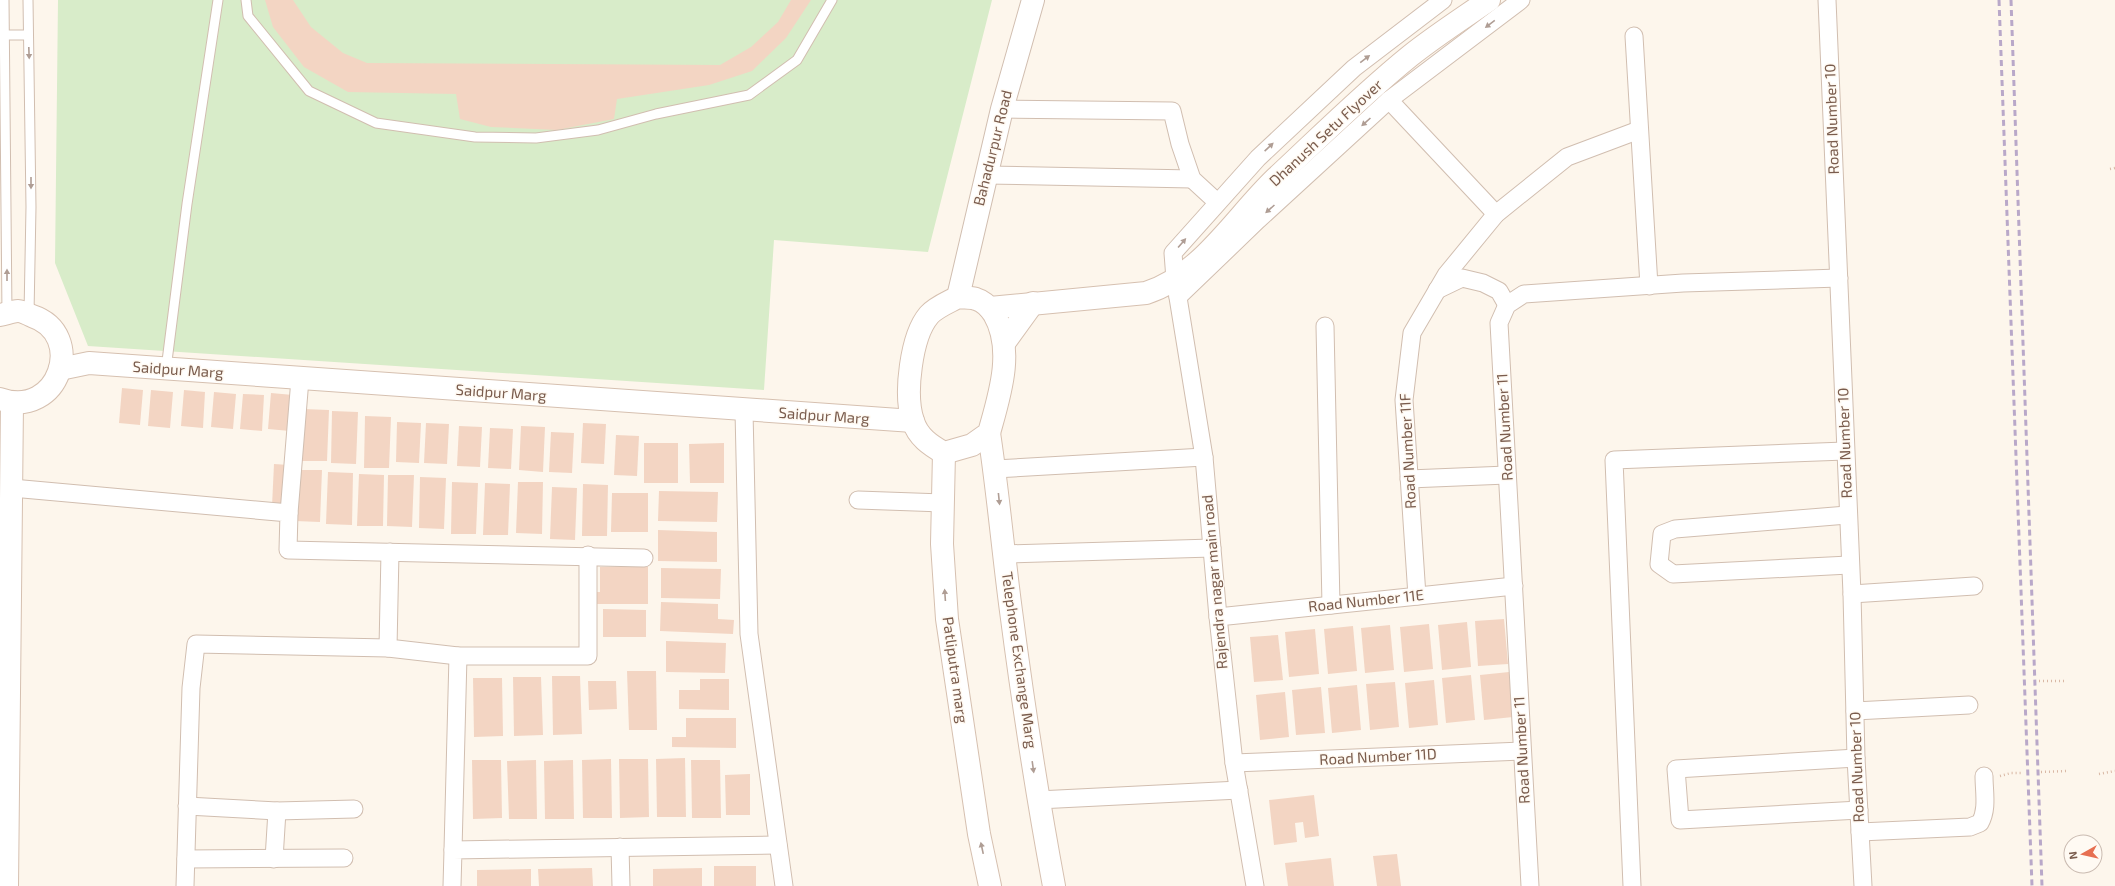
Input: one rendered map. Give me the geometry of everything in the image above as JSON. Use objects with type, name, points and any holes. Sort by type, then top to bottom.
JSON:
[{"type":"main road","name":"Bahadurpur Road","points":[[958,297],[1002,109],[1033,0]]},
{"type":"main road","name":"Dhanush Setu Flyover","points":[[990,308],[1146,293],[1179,283],[1274,180],[1374,88],[1411,55],[1489,0]]},
{"type":"main road","points":[[958,297],[977,299],[990,308],[999,323],[1004,342],[1001,390],[989,433],[972,444],[944,453],[929,445],[920,435],[913,421],[908,398],[911,365],[918,336],[929,315],[958,297]]},
{"type":"main road","points":[[1004,342],[1033,304]]},
{"type":"main road","points":[[4,314],[19,311],[42,319],[58,338],[62,362],[57,379],[46,393],[30,401],[6,401],[12,488],[7,886]]},
{"type":"main road","points":[[60,344],[89,363]]},
{"type":"main road","name":"Saidpur Marg","points":[[89,363],[744,411],[913,421]]},
{"type":"main road","points":[[60,368],[89,363]]},
{"type":"main road","name":"Telephone Exchange Marg","points":[[989,433],[1038,800],[1054,886]]},
{"type":"main road","name":"Patliputra marg","points":[[944,453],[942,544],[947,619],[979,834],[990,886]]},
{"type":"street","name":"Rajendra nagar main road","points":[[1255,886],[1234,764],[1218,617],[1204,457],[1179,283],[1173,253],[1217,202],[1258,158],[1354,68],[1443,0]]},
{"type":"street","points":[[1179,283],[1258,220],[1389,100],[1521,0]]},
{"type":"street","name":"Road Number 10","points":[[1827,0],[1849,565],[1852,594],[1856,758],[1863,886]]},
{"type":"street","points":[[1634,36],[1649,286]]},
{"type":"street","points":[[1389,100],[1496,214]]},
{"type":"street","points":[[1002,109],[1172,111],[1180,144],[1192,179],[1217,202]]},
{"type":"street","name":"Road Number 11F","points":[[1416,596],[1404,400],[1412,333],[1446,275],[1496,214],[1567,156],[1639,130]]},
{"type":"street","points":[[986,175],[1192,179]]},
{"type":"street","points":[[1437,290],[1462,278],[1483,283],[1499,291],[1507,305],[1524,294],[1649,286],[1839,278]]},
{"type":"street","name":"Road Number 11","points":[[1507,305],[1499,323],[1530,886]]},
{"type":"street","points":[[1325,326],[1331,605]]},
{"type":"street","points":[[300,379],[289,513],[288,550],[588,555],[644,558]]},
{"type":"street","points":[[744,411],[749,634],[784,886]]},
{"type":"street","points":[[1632,886],[1614,460],[1845,451]]},
{"type":"street","points":[[995,469],[1204,457]]},
{"type":"street","points":[[1409,479],[1507,475]]},
{"type":"street","points":[[12,488],[289,513]]},
{"type":"street","points":[[858,500],[943,503]]},
{"type":"street","points":[[1847,515],[1675,529],[1662,534],[1659,564],[1672,574],[1849,565]]},
{"type":"street","points":[[1005,554],[1212,548]]},
{"type":"street","points":[[388,648],[390,552]]},
{"type":"street","points":[[185,886],[191,688],[196,644],[388,648],[458,656],[588,656],[588,555]]},
{"type":"street","name":"Road Number 11E","points":[[1218,617],[1514,586]]},
{"type":"street","points":[[1852,594],[1974,586]]},
{"type":"street","points":[[452,886],[458,656]]},
{"type":"street","points":[[1855,711],[1969,705]]},
{"type":"street","name":"Road Number 11D","points":[[1234,764],[1522,751]]},
{"type":"street","points":[[1856,758],[1676,769],[1680,820],[1859,810]]},
{"type":"street","points":[[1860,832],[1970,827],[1980,823],[1983,817],[1991,776]]},
{"type":"street","points":[[1038,800],[1239,790]]},
{"type":"street","points":[[187,806],[277,811],[354,809]]},
{"type":"street","points":[[274,858],[277,811]]},
{"type":"street","points":[[453,850],[778,845]]},
{"type":"street","points":[[620,847],[620,886]]},
{"type":"street","points":[[186,859],[344,858]]},
{"type":"lane","points":[[4,0],[4,314]]},
{"type":"lane","points":[[28,0],[31,207],[29,314]]},
{"type":"lane","points":[[166,369],[187,204],[218,0]]},
{"type":"lane","points":[[246,0],[248,16],[310,91],[376,123],[475,136],[536,138],[598,130],[656,114],[749,95],[797,60],[832,0]]},
{"type":"lane","points":[[4,35],[28,35]]},
{"type":"path","points":[[2110,168],[2115,168]]},
{"type":"path","points":[[2038,680],[2067,681]]},
{"type":"path","points":[[2041,772],[2068,771]]},
{"type":"path","points":[[2099,774],[2115,771]]},
{"type":"path","points":[[1991,776],[2011,773],[2023,774]]},
{"type":"green space","points":[[58,0],[992,0],[928,252],[774,240],[764,390],[88,346],[55,263]]},
{"type":"building","points":[[265,0],[293,0],[311,27],[343,53],[367,63],[720,65],[751,47],[778,22],[791,0],[811,0],[786,38],[752,71],[709,85],[617,99],[614,119],[557,130],[491,127],[460,119],[456,94],[348,92],[304,67],[273,27]]},
{"type":"building","points":[[122,388],[143,390],[140,425],[119,423]]},
{"type":"building","points":[[151,390],[173,392],[170,428],[148,426]]},
{"type":"building","points":[[184,390],[205,392],[203,428],[181,426]]},
{"type":"building","points":[[214,392],[236,394],[233,429],[211,427]]},
{"type":"building","points":[[271,393],[293,395],[290,431],[268,429]]},
{"type":"building","points":[[243,394],[264,395],[262,431],[240,429]]},
{"type":"building","points":[[303,409],[329,410],[327,461],[302,461]]},
{"type":"building","points":[[332,411],[358,412],[356,464],[331,463]]},
{"type":"building","points":[[365,416],[391,417],[389,468],[364,468]]},
{"type":"building","points":[[397,422],[421,423],[419,463],[396,462]]},
{"type":"building","points":[[426,423],[449,424],[447,464],[424,463]]},
{"type":"building","points":[[583,423],[606,424],[604,464],[581,463]]},
{"type":"building","points":[[459,426],[482,427],[480,467],[457,466]]},
{"type":"building","points":[[521,426],[545,427],[543,472],[519,470]]},
{"type":"building","points":[[490,428],[513,429],[511,469],[488,468]]},
{"type":"building","points":[[551,432],[574,433],[572,473],[549,472]]},
{"type":"building","points":[[616,435],[639,436],[637,476],[614,475]]},
{"type":"building","points":[[644,443],[678,443],[678,483],[644,483]]},
{"type":"building","points":[[724,443],[724,483],[690,483],[689,444]]},
{"type":"building","points":[[274,464],[289,465],[288,506],[272,506]]},
{"type":"building","points":[[296,470],[322,470],[320,522],[295,521]]},
{"type":"building","points":[[328,472],[353,473],[352,525],[326,524]]},
{"type":"building","points":[[359,474],[384,475],[383,526],[357,526]]},
{"type":"building","points":[[388,475],[414,475],[412,527],[387,526]]},
{"type":"building","points":[[420,477],[446,478],[444,529],[419,528]]},
{"type":"building","points":[[452,482],[478,483],[476,534],[451,534]]},
{"type":"building","points":[[518,482],[543,482],[542,534],[516,533]]},
{"type":"building","points":[[485,483],[510,484],[508,535],[483,535]]},
{"type":"building","points":[[583,484],[608,485],[607,536],[582,536]]},
{"type":"building","points":[[552,487],[577,488],[575,540],[550,539]]},
{"type":"building","points":[[659,491],[718,492],[717,522],[658,521]]},
{"type":"building","points":[[612,493],[648,493],[648,532],[611,532]]},
{"type":"building","points":[[658,530],[717,532],[717,562],[658,561]]},
{"type":"building","points":[[600,567],[648,567],[648,604],[590,604],[590,592],[600,592]]},
{"type":"building","points":[[661,568],[721,569],[720,599],[661,598]]},
{"type":"building","points":[[661,602],[718,604],[718,619],[734,620],[733,634],[660,631]]},
{"type":"building","points":[[603,609],[646,610],[646,637],[603,637]]},
{"type":"building","points":[[1504,619],[1508,664],[1478,666],[1475,621]]},
{"type":"building","points":[[1467,622],[1471,667],[1442,670],[1438,625]]},
{"type":"building","points":[[1429,624],[1433,669],[1404,672],[1400,627]]},
{"type":"building","points":[[1390,625],[1394,670],[1365,673],[1361,628]]},
{"type":"building","points":[[1353,626],[1357,671],[1328,674],[1324,629]]},
{"type":"building","points":[[1315,629],[1319,674],[1289,677],[1285,632]]},
{"type":"building","points":[[1278,635],[1283,680],[1254,682],[1250,637]]},
{"type":"building","points":[[666,641],[726,643],[725,673],[666,672]]},
{"type":"building","points":[[627,671],[656,671],[657,730],[629,730]]},
{"type":"building","points":[[1509,672],[1513,717],[1484,720],[1480,675]]},
{"type":"building","points":[[1471,675],[1475,720],[1446,723],[1442,678]]},
{"type":"building","points":[[552,676],[580,676],[582,734],[553,735]]},
{"type":"building","points":[[513,677],[541,677],[543,735],[514,736]]},
{"type":"building","points":[[473,678],[502,678],[503,736],[474,737]]},
{"type":"building","points":[[700,679],[729,679],[729,710],[679,709],[679,690],[700,690]]},
{"type":"building","points":[[1434,680],[1438,725],[1409,728],[1405,683]]},
{"type":"building","points":[[588,681],[616,681],[617,709],[589,710]]},
{"type":"building","points":[[1395,682],[1399,727],[1370,730],[1366,684]]},
{"type":"building","points":[[1357,685],[1361,730],[1332,733],[1328,688]]},
{"type":"building","points":[[1321,687],[1325,733],[1296,735],[1292,690]]},
{"type":"building","points":[[1285,692],[1289,737],[1260,740],[1256,695]]},
{"type":"building","points":[[686,718],[736,718],[736,748],[672,747],[672,737],[686,737]]},
{"type":"building","points":[[685,758],[686,817],[657,817],[656,759]]},
{"type":"building","points":[[611,759],[612,818],[583,818],[582,760]]},
{"type":"building","points":[[619,759],[648,759],[649,817],[620,818]]},
{"type":"building","points":[[472,760],[501,760],[502,818],[473,819]]},
{"type":"building","points":[[536,760],[537,819],[509,819],[507,761]]},
{"type":"building","points":[[573,760],[574,819],[545,819],[544,761]]},
{"type":"building","points":[[691,760],[720,760],[721,818],[692,818]]},
{"type":"building","points":[[750,774],[750,815],[726,815],[725,775]]},
{"type":"building","points":[[1314,795],[1319,836],[1305,838],[1303,822],[1295,823],[1297,842],[1274,845],[1269,800]]},
{"type":"building","points":[[1397,854],[1401,886],[1377,886],[1373,856]]},
{"type":"building","points":[[1331,858],[1334,886],[1288,886],[1285,863]]},
{"type":"building","points":[[714,866],[756,866],[756,886],[714,886]]},
{"type":"building","points":[[592,868],[593,886],[539,886],[538,869]]},
{"type":"building","points":[[702,868],[702,886],[653,886],[653,869]]},
{"type":"building","points":[[531,869],[531,886],[477,886],[477,870]]},
{"type":"railway","points":[[1999,0],[2032,886]]},
{"type":"railway","points":[[2011,0],[2042,886]]}]
